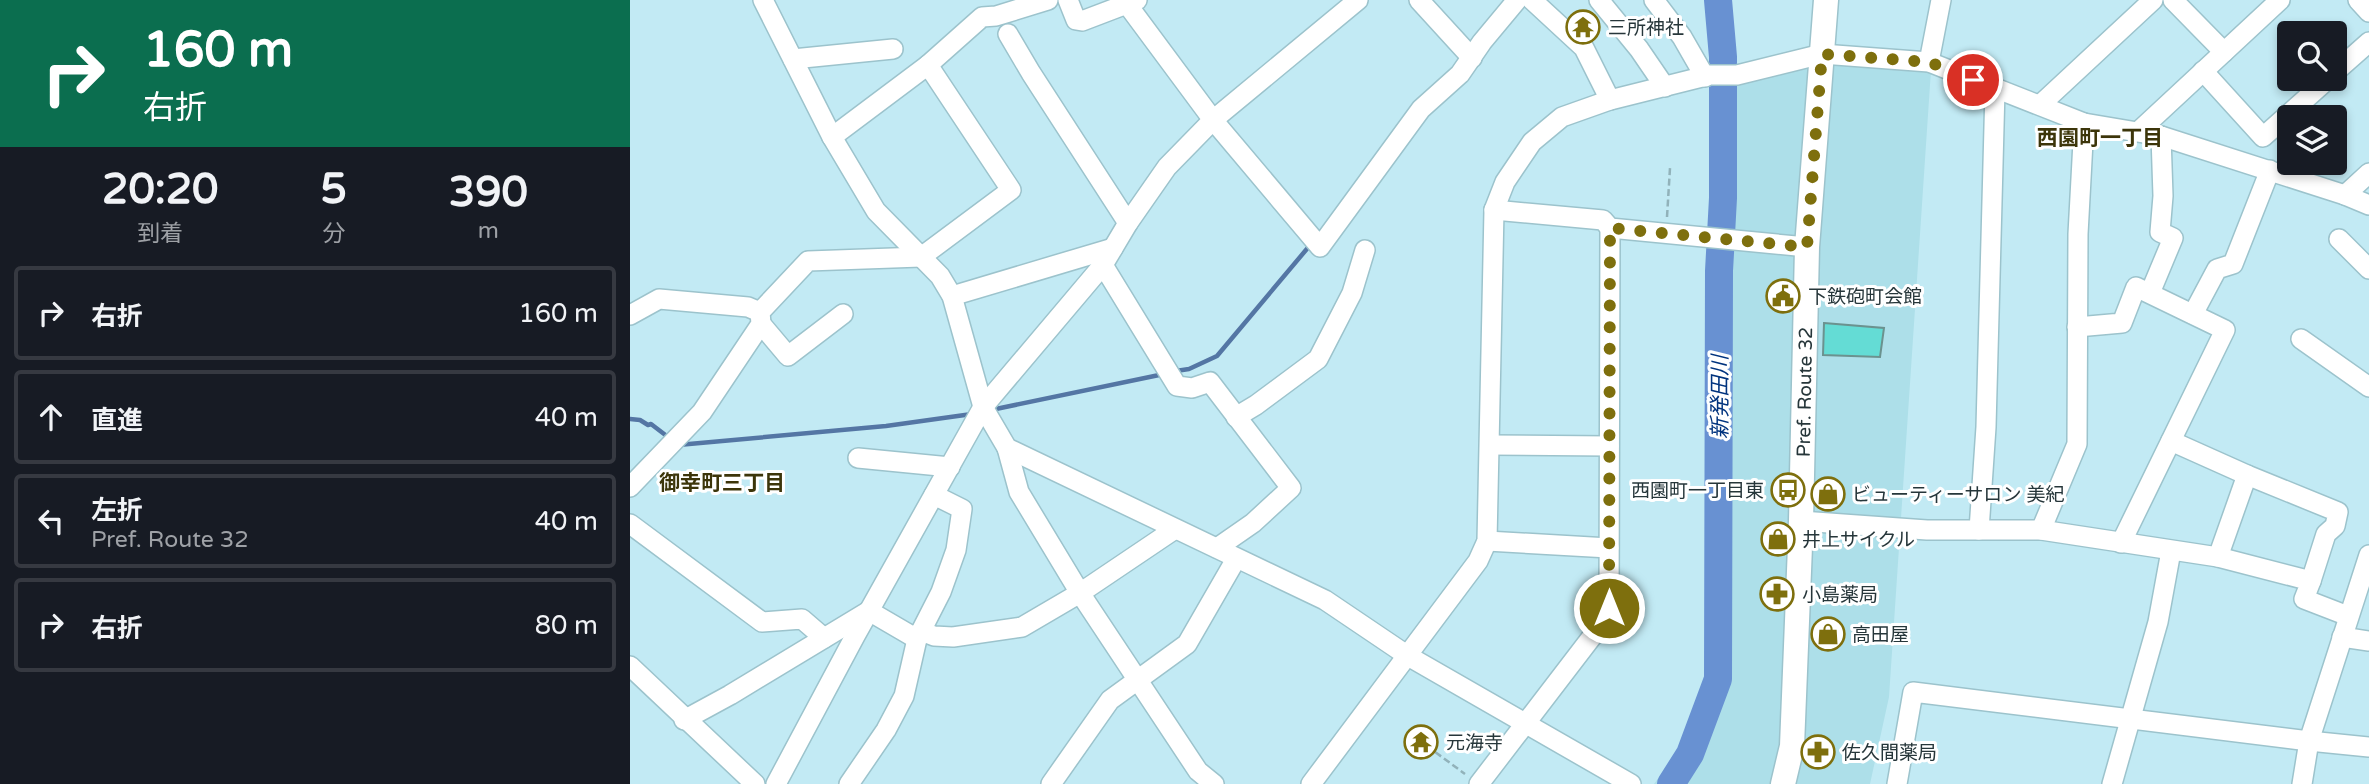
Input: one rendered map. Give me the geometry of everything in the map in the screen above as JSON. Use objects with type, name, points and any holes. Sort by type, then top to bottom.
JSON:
[{"type":"main road","name":"Pref. Route 32","points":[[1783,784],[1792,746],[1801,521],[1807,247],[1826,0]]},
{"type":"street","points":[[763,0],[832,136],[876,211],[940,276],[952,296],[984,407],[1007,448],[1019,492],[1137,681],[1198,771],[1214,784]]},
{"type":"street","points":[[832,136],[928,65],[982,17],[996,16],[1048,0]]},
{"type":"street","points":[[1068,0],[1076,20],[1082,22],[1129,1],[1213,120],[1320,247],[1421,109],[1460,74],[1517,0]]},
{"type":"street","points":[[776,784],[869,611],[984,407],[1103,265],[1167,167],[1213,120],[1358,0]]},
{"type":"street","points":[[1419,0],[1472,58]]},
{"type":"street","points":[[1532,0],[1584,48],[1610,100]]},
{"type":"street","points":[[1599,0],[1639,49],[1665,87]]},
{"type":"street","points":[[1654,0],[1707,76]]},
{"type":"street","points":[[1929,62],[1941,0]]},
{"type":"street","points":[[2040,105],[2153,0]]},
{"type":"street","points":[[2173,0],[2224,52]]},
{"type":"street","points":[[2139,131],[2280,0]]},
{"type":"street","points":[[2358,0],[2369,12]]},
{"type":"street","points":[[1008,34],[1128,223]]},
{"type":"street","points":[[2347,61],[2369,42]]},
{"type":"street","points":[[793,59],[892,49]]},
{"type":"street","points":[[1311,784],[1478,561],[1487,541],[1494,210],[1505,182],[1532,142],[1562,117],[1610,100],[1707,76],[1737,75],[1822,54],[1929,62],[2084,122],[2161,136],[2369,205]]},
{"type":"street","points":[[630,487],[702,412],[760,318],[808,261],[921,257],[1011,190],[928,65]]},
{"type":"street","points":[[2203,71],[2263,137],[2315,91]]},
{"type":"street","points":[[1979,530],[1986,427],[1996,89]]},
{"type":"street","points":[[2041,530],[2077,444],[2078,234],[2084,122]]},
{"type":"street","points":[[2150,293],[2173,238],[2160,232],[2163,196],[2161,136]]},
{"type":"street","points":[[2193,314],[2217,269],[2233,264],[2270,170]]},
{"type":"street","points":[[2345,195],[2369,173]]},
{"type":"street","points":[[1474,780],[1525,722],[1594,634],[1609,608],[1610,228],[1604,220],[1494,210]]},
{"type":"street","points":[[1610,228],[1736,238],[1807,247]]},
{"type":"street","points":[[2339,239],[2369,269]]},
{"type":"street","points":[[952,296],[1113,248]]},
{"type":"street","points":[[1236,417],[1318,359],[1352,293],[1365,250]]},
{"type":"street","points":[[1103,265],[1177,386],[1192,388],[1210,383],[1291,488],[1253,523],[1217,548]]},
{"type":"street","points":[[2077,327],[2122,323],[2136,286],[2225,330],[2121,543]]},
{"type":"street","points":[[630,315],[659,299],[748,307],[760,318],[789,356],[843,314]]},
{"type":"street","points":[[2301,339],[2369,387]]},
{"type":"street","points":[[2171,440],[2338,512],[2335,526],[2326,534],[2304,599],[2348,616]]},
{"type":"street","points":[[1490,445],[1609,446]]},
{"type":"street","points":[[1007,448],[1325,600],[1408,656],[1631,784]]},
{"type":"street","points":[[858,458],[950,467]]},
{"type":"street","points":[[2218,557],[2247,475]]},
{"type":"street","points":[[849,784],[886,730],[904,696],[919,635],[941,592],[956,550],[962,509],[934,495]]},
{"type":"street","points":[[1801,521],[1927,530],[2041,530],[2218,557],[2311,581]]},
{"type":"street","points":[[630,524],[762,622],[803,619],[824,638]]},
{"type":"street","points":[[869,611],[919,635],[953,637],[1022,627],[1080,593],[1175,529]]},
{"type":"street","points":[[1487,541],[1609,548]]},
{"type":"street","points":[[2112,784],[2158,622],[2171,551]]},
{"type":"street","points":[[2302,784],[2309,741],[2369,555]]},
{"type":"street","points":[[1051,784],[1110,700],[1187,644],[1236,559]]},
{"type":"street","points":[[684,720],[869,611]]},
{"type":"street","points":[[2342,637],[2369,641]]},
{"type":"street","points":[[630,666],[684,720],[755,784]]},
{"type":"street","points":[[1897,784],[1913,692],[2369,747]]},
{"type":"path","points":[[1666,233],[1670,168]]},
{"type":"path","points":[[1427,746],[1474,780]]},
{"type":"shaded area","points":[[1805,62],[1931,70],[1889,697],[1870,784],[1654,784],[1713,703],[1730,78]]},
{"type":"building","points":[[1824,323],[1884,328],[1880,357],[1823,355]]},
{"type":"waterway","name":"新発田川","points":[[1671,784],[1690,754],[1718,679],[1719,271],[1723,198],[1723,57],[1718,0]]},
{"type":"waterway","points":[[1176,371],[1189,369],[1217,356],[1311,244]]},
{"type":"waterway","points":[[991,410],[1164,374]]},
{"type":"waterway","points":[[678,445],[886,426],[972,414]]},
{"type":"waterway","points":[[630,419],[651,424],[668,437]]},
{"type":"place","name":"三所神社","points":[[1583,27]]},
{"type":"place","name":"下鉄砲町会館","points":[[1783,296]]},
{"type":"place","name":"西園町一丁目東","points":[[1788,490]]},
{"type":"place","name":"ビューティーサロン 美紀","points":[[1828,494]]},
{"type":"place","name":"井上サイクル","points":[[1778,539]]},
{"type":"place","name":"小島薬局","points":[[1777,594]]},
{"type":"place","name":"高田屋","points":[[1828,634]]},
{"type":"place","name":"元海寺","points":[[1421,742]]},
{"type":"place","name":"佐久間薬局","points":[[1818,752]]},
{"type":"district","name":"西園町一丁目","points":[[2100,138]]},
{"type":"district","name":"御幸町三丁目","points":[[722,483]]},
{"type":"route","points":[[1609,608],[1610,228],[1736,238],[1807,247],[1822,54],[1929,62],[1973,80]]}]
